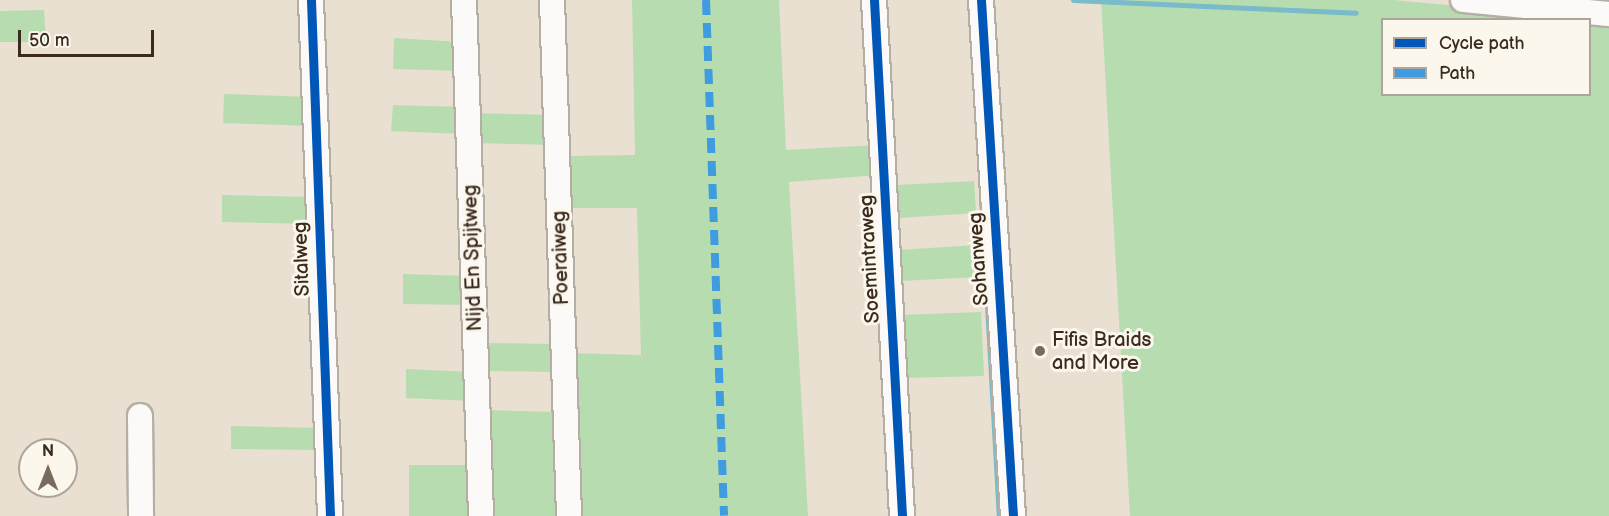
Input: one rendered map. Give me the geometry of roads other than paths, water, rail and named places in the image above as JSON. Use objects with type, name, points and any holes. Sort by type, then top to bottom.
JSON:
[{"type":"street","name":"Sitalweg","points":[[311,0],[330,516]]},
{"type":"street","name":"Nijd En Spijtweg","points":[[464,0],[481,516]]},
{"type":"street","name":"Poeraiweg","points":[[552,0],[569,516]]},
{"type":"street","name":"Soemintraweg","points":[[874,0],[902,516]]},
{"type":"street","name":"Sohanweg","points":[[981,0],[1013,516]]},
{"type":"street","points":[[1463,0],[1609,14]]},
{"type":"street","points":[[140,416],[141,516]]},
{"type":"waterway","points":[[1073,0],[1356,13]]},
{"type":"waterway","points":[[981,197],[999,516]]},
{"type":"place","name":"Fifis Braids and More","points":[[1040,351]]}]
